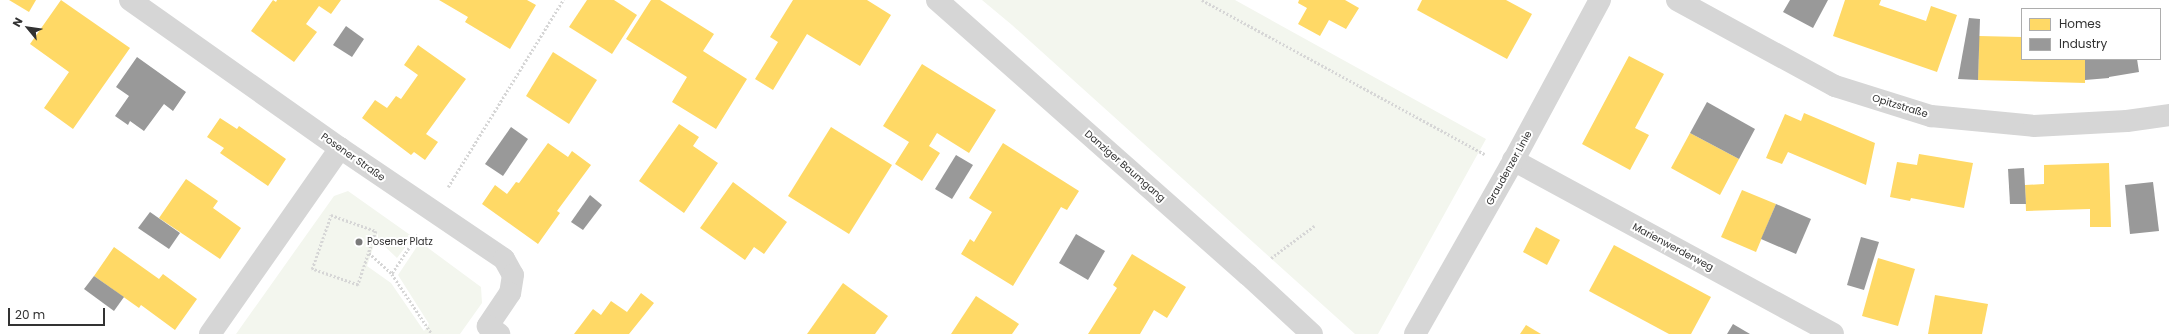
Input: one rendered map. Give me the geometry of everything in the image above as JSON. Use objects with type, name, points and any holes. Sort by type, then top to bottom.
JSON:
[{"type":"street","name":"Posener Straße","points":[[130,0],[340,148],[504,259],[513,275],[510,293],[490,331]]},
{"type":"street","name":"Danziger Baumgang","points":[[937,0],[1248,275],[1312,334]]},
{"type":"street","name":"Graudenzer Linie","points":[[1415,334],[1511,164],[1600,0]]},
{"type":"street","name":"Opitzstraße","points":[[1677,0],[1835,86],[1931,116],[2034,126],[2127,121],[2169,116]]},
{"type":"street","points":[[210,334],[340,148]]},
{"type":"street","name":"Marienwerderweg","points":[[1511,164],[1833,334]]},
{"type":"path","points":[[392,274],[434,212],[563,0]]},
{"type":"path","points":[[1202,0],[1511,164]]},
{"type":"path","points":[[331,215],[376,231],[368,253],[358,285],[312,269],[331,215]]},
{"type":"path","points":[[1248,275],[1314,226]]},
{"type":"path","points":[[368,253],[392,274],[432,334]]},
{"type":"shaded area","points":[[982,0],[1235,0],[1486,139],[1378,334],[1355,334],[1012,25]]},
{"type":"shaded area","name":"Posener Platz","points":[[348,191],[413,237],[397,258],[378,240],[378,233],[367,266],[391,283],[424,331],[429,324],[398,275],[420,242],[481,287],[482,303],[460,334],[236,334],[334,196]]},
{"type":"building: Homes","points":[[9,0],[36,0],[29,12]]},
{"type":"building: Homes","points":[[61,0],[130,48],[73,129],[44,108],[69,72],[30,44]]},
{"type":"building: Homes","points":[[273,0],[276,2],[277,0],[341,0],[331,14],[319,6],[306,24],[317,32],[294,62],[251,31]]},
{"type":"building: Homes","points":[[439,0],[527,0],[536,5],[510,49],[465,22],[468,17]]},
{"type":"building: Homes","points":[[587,0],[614,0],[637,15],[612,54],[569,27]]},
{"type":"building: Homes","points":[[651,0],[660,0],[714,34],[703,51],[747,79],[716,129],[672,102],[687,77],[626,39]]},
{"type":"building: Homes","points":[[793,0],[867,0],[891,15],[860,66],[807,34],[773,90],[755,79],[778,42],[770,37]]},
{"type":"building: Homes","points":[[1299,0],[1345,0],[1359,8],[1346,29],[1329,20],[1320,36],[1298,24],[1307,8],[1298,3]]},
{"type":"building: Homes","points":[[1422,0],[1506,0],[1532,14],[1507,59],[1417,10]]},
{"type":"building: Homes","points":[[1845,0],[1881,0],[1879,5],[1926,21],[1931,6],[1957,15],[1937,72],[1833,36]]},
{"type":"building: Homes","points":[[1979,36],[2021,37],[2021,60],[2085,60],[2085,83],[1978,80]]},
{"type":"building: Homes","points":[[418,45],[466,79],[426,134],[438,142],[425,160],[414,152],[411,155],[362,118],[375,100],[387,108],[396,96],[401,99],[418,75],[404,65]]},
{"type":"building: Homes","points":[[553,52],[597,80],[569,124],[526,96]]},
{"type":"building: Homes","points":[[1629,56],[1664,74],[1635,128],[1649,135],[1630,170],[1582,144]]},
{"type":"building: Homes","points":[[922,64],[996,110],[969,153],[937,133],[929,146],[940,153],[922,181],[895,164],[909,142],[883,126]]},
{"type":"building: Homes","points":[[1804,113],[1875,143],[1866,185],[1788,152],[1782,164],[1766,158],[1785,114],[1801,121]]},
{"type":"building: Homes","points":[[220,118],[237,129],[239,126],[286,159],[268,186],[220,153],[224,148],[207,137]]},
{"type":"building: Homes","points":[[679,124],[699,137],[693,146],[718,163],[684,213],[639,181]]},
{"type":"building: Homes","points":[[831,127],[892,165],[849,234],[788,196]]},
{"type":"building: Homes","points":[[1690,133],[1739,159],[1720,195],[1671,168]]},
{"type":"building: Homes","points":[[548,143],[568,157],[572,151],[591,165],[557,211],[560,213],[538,244],[482,204],[495,185],[507,194],[516,182],[519,183]]},
{"type":"building: Homes","points":[[1003,143],[1079,191],[1067,210],[1061,207],[1013,286],[961,254],[970,239],[974,242],[992,212],[969,198]]},
{"type":"building: Homes","points":[[1919,154],[1973,163],[1964,208],[1911,198],[1910,201],[1890,197],[1897,162],[1917,165]]},
{"type":"building: Homes","points":[[2109,163],[2111,227],[2090,227],[2090,209],[2026,211],[2025,185],[2044,184],[2044,165]]},
{"type":"building: Homes","points":[[186,179],[218,201],[213,208],[241,228],[220,259],[159,218]]},
{"type":"building: Homes","points":[[733,182],[787,222],[764,254],[754,247],[745,260],[700,228]]},
{"type":"building: Homes","points":[[1742,190],[1776,204],[1756,252],[1721,237]]},
{"type":"building: Homes","points":[[1536,227],[1560,240],[1547,265],[1523,252]]},
{"type":"building: Homes","points":[[1614,245],[1711,297],[1691,334],[1669,334],[1589,291]]},
{"type":"building: Homes","points":[[114,247],[159,279],[163,274],[197,299],[175,330],[141,305],[139,308],[94,276]]},
{"type":"building: Homes","points":[[1132,254],[1186,287],[1167,318],[1154,310],[1140,334],[1088,334],[1117,288],[1113,285]]},
{"type":"building: Homes","points":[[1878,258],[1915,269],[1898,326],[1862,316]]},
{"type":"building: Homes","points":[[843,283],[888,316],[875,334],[807,334]]},
{"type":"building: Homes","points":[[641,293],[654,303],[629,334],[574,334],[593,309],[601,315],[611,301],[627,312]]},
{"type":"building: Homes","points":[[1935,295],[1988,304],[1982,334],[1928,334]]},
{"type":"building: Homes","points":[[976,296],[1019,324],[1012,334],[951,334]]},
{"type":"building: Homes","points":[[1526,325],[1541,334],[1520,334]]},
{"type":"building: Industry","points":[[1790,0],[1828,0],[1813,28],[1783,12]]},
{"type":"building: Industry","points":[[1969,18],[1980,19],[1978,80],[1958,79]]},
{"type":"building: Industry","points":[[346,26],[364,39],[352,57],[333,45]]},
{"type":"building: Industry","points":[[137,57],[186,92],[173,111],[164,104],[144,131],[130,121],[128,125],[115,116],[129,96],[116,87]]},
{"type":"building: Industry","points":[[2085,60],[2137,60],[2139,72],[2109,78],[2085,80]]},
{"type":"building: Industry","points":[[1707,102],[1755,129],[1739,159],[1690,133]]},
{"type":"building: Industry","points":[[511,127],[528,139],[503,176],[485,164]]},
{"type":"building: Industry","points":[[956,155],[973,165],[952,199],[935,189]]},
{"type":"building: Industry","points":[[2024,168],[2026,204],[2010,204],[2008,169]]},
{"type":"building: Industry","points":[[2153,182],[2159,231],[2130,234],[2125,185]]},
{"type":"building: Industry","points":[[590,195],[602,205],[583,230],[571,222]]},
{"type":"building: Industry","points":[[1776,204],[1811,219],[1796,254],[1761,239]]},
{"type":"building: Industry","points":[[150,212],[180,233],[169,249],[138,228]]},
{"type":"building: Industry","points":[[1076,234],[1105,251],[1088,280],[1059,263]]},
{"type":"building: Industry","points":[[1861,237],[1879,242],[1864,290],[1847,285]]},
{"type":"building: Industry","points":[[94,276],[124,297],[114,311],[84,289]]},
{"type":"building: Industry","points":[[1733,324],[1750,334],[1727,334]]},
{"type":"place","name":"Posener Platz","points":[[359,242]]}]
